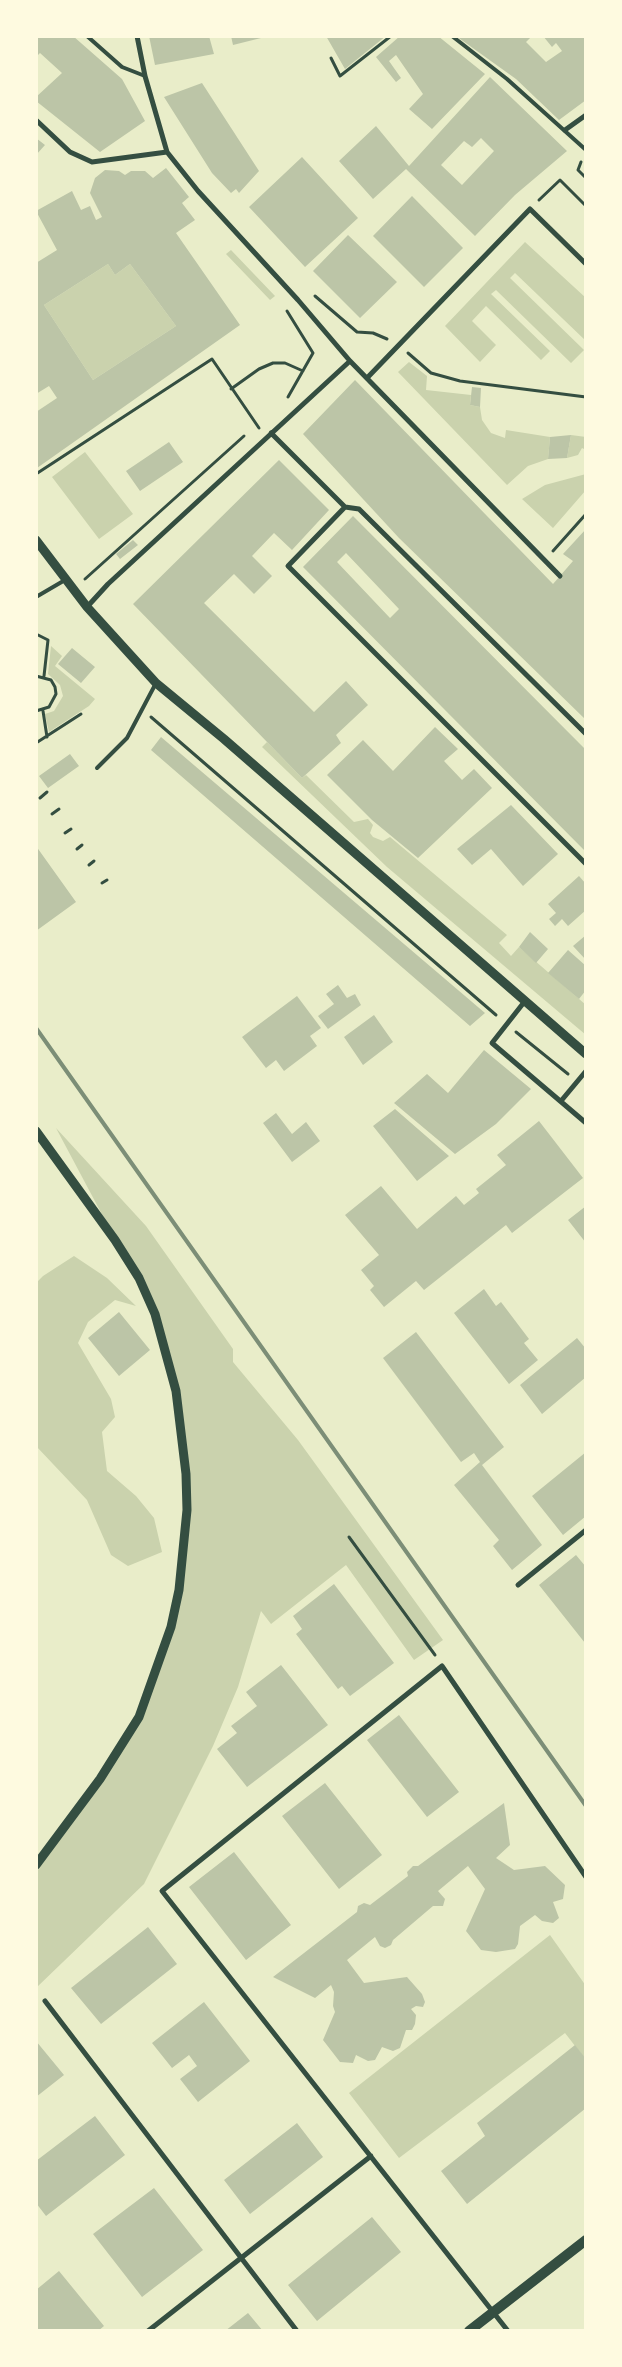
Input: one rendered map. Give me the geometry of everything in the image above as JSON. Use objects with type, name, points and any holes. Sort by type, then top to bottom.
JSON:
[{"type":"main road","points":[[469,2331],[586,2240]]},
{"type":"street","points":[[137,36],[145,76],[167,152],[198,191],[298,300],[350,361],[560,576]]},
{"type":"street","points":[[565,130],[586,115]]},
{"type":"street","points":[[36,120],[70,152],[92,162],[167,152]]},
{"type":"street","points":[[367,378],[530,209],[586,264]]},
{"type":"street","points":[[87,607],[115,578],[350,361]]},
{"type":"street","points":[[271,433],[345,507],[359,509],[586,734]]},
{"type":"street","points":[[345,507],[288,566],[586,864]]},
{"type":"street","points":[[36,540],[87,607],[156,683],[224,739],[586,1054]]},
{"type":"street","points":[[525,1001],[492,1043],[586,1123]]},
{"type":"street","points":[[560,1102],[586,1071]]},
{"type":"street","points":[[36,1131],[115,1240],[138,1278],[155,1314],[176,1391],[186,1474],[187,1510],[179,1590],[172,1627],[139,1717],[100,1779],[36,1865]]},
{"type":"street","points":[[518,1584],[586,1530]]},
{"type":"street","points":[[508,2331],[162,1891],[442,1666],[586,1877]]},
{"type":"street","points":[[45,2001],[297,2331]]},
{"type":"street","points":[[148,2331],[371,2156]]},
{"type":"lane","points":[[87,36],[122,67],[145,76]]},
{"type":"lane","points":[[452,36],[507,79],[585,150]]},
{"type":"lane","points":[[36,597],[65,580]]},
{"type":"lane","points":[[97,768],[127,738],[156,683]]},
{"type":"path","points":[[330,58],[340,76],[391,36]]},
{"type":"path","points":[[585,150],[578,170],[586,178]]},
{"type":"path","points":[[530,209],[560,180],[586,206]]},
{"type":"path","points":[[286,401],[313,353],[287,311],[308,290],[357,332],[373,333],[399,345],[430,373],[460,380],[586,397]]},
{"type":"path","points":[[36,474],[212,359],[257,425]]},
{"type":"path","points":[[231,389],[259,369],[273,363],[285,363],[303,371]]},
{"type":"path","points":[[79,577],[82,582],[99,564],[264,419]]},
{"type":"path","points":[[545,559],[586,514]]},
{"type":"path","points":[[36,634],[48,640],[44,676]]},
{"type":"path","points":[[36,676],[44,676],[51,680],[56,694],[49,707],[43,710],[36,710]]},
{"type":"path","points":[[43,710],[47,737]]},
{"type":"path","points":[[143,710],[507,1025],[577,1082]]},
{"type":"path","points":[[36,743],[81,714]]},
{"type":"path","points":[[40,798],[47,792]]},
{"type":"path","points":[[52,814],[59,810]]},
{"type":"path","points":[[65,833],[71,828]]},
{"type":"path","points":[[77,849],[82,845]]},
{"type":"path","points":[[89,865],[94,862]]},
{"type":"path","points":[[102,884],[107,880]]},
{"type":"path","points":[[349,1538],[442,1666]]},
{"type":"green space","points":[[525,242],[586,298],[586,341],[515,273],[510,278],[584,350],[571,363],[496,290],[491,294],[550,351],[541,360],[486,306],[472,321],[496,345],[480,362],[445,326]]},
{"type":"green space","points":[[231,250],[275,296],[270,300],[226,254]]},
{"type":"green space","points":[[108,264],[115,275],[130,264],[176,326],[93,380],[44,305]]},
{"type":"green space","points":[[409,362],[427,376],[426,390],[471,395],[470,405],[480,407],[482,420],[491,433],[505,438],[506,430],[550,437],[548,459],[528,466],[507,485],[398,372]]},
{"type":"green space","points":[[571,435],[586,437],[586,450],[582,448],[578,455],[567,458]]},
{"type":"green space","points":[[85,452],[133,514],[99,539],[52,477]]},
{"type":"green space","points":[[586,474],[586,490],[553,528],[522,499],[545,485]]},
{"type":"green space","points":[[51,646],[62,656],[55,666],[95,699],[89,706],[49,732],[45,714],[54,711],[63,696],[60,685],[48,674]]},
{"type":"green space","points":[[267,742],[302,778],[306,775],[354,822],[368,819],[373,825],[370,833],[373,837],[383,841],[390,837],[507,935],[499,943],[511,956],[519,947],[586,1005],[586,1035],[387,867],[262,747]]},
{"type":"green space","points":[[56,1128],[146,1226],[233,1349],[233,1362],[298,1440],[443,1640],[414,1660],[346,1565],[271,1624],[261,1611],[238,1687],[213,1746],[144,1884],[36,1988],[36,1863],[139,1717],[171,1627],[187,1510],[176,1391],[155,1314]]},
{"type":"green space","points":[[74,1256],[107,1278],[136,1306],[115,1300],[88,1322],[78,1343],[111,1399],[115,1417],[102,1432],[107,1471],[136,1496],[154,1518],[162,1552],[128,1566],[111,1555],[87,1500],[36,1446],[36,1283],[43,1276]]},
{"type":"green space","points":[[550,1935],[586,1986],[586,2060],[565,2033],[399,2158],[349,2093]]},
{"type":"building","points":[[36,36],[73,36],[122,79],[145,121],[100,152],[36,101],[36,97],[62,73],[40,53],[36,57]]},
{"type":"building","points":[[149,36],[209,36],[214,54],[155,65]]},
{"type":"building","points":[[231,36],[265,36],[265,37],[233,45]]},
{"type":"building","points":[[326,36],[386,36],[345,69]]},
{"type":"building","points":[[400,36],[438,36],[485,74],[432,129],[409,109],[423,94],[396,55],[389,61],[401,78],[396,82],[376,57]]},
{"type":"building","points":[[456,36],[532,36],[526,42],[546,62],[562,51],[556,43],[552,47],[543,36],[586,36],[586,100],[559,120],[516,79]]},
{"type":"building","points":[[490,77],[567,151],[515,195],[475,236],[406,169],[373,199],[339,161],[376,126],[409,166]],"holes":[[[481,138],[494,151],[462,185],[441,165],[464,141],[472,147]]]},
{"type":"building","points":[[202,83],[259,171],[239,193],[236,189],[231,193],[212,173],[164,97]]},
{"type":"building","points":[[36,138],[45,145],[36,155]]},
{"type":"building","points":[[302,157],[358,218],[305,267],[249,207]]},
{"type":"building","points":[[166,168],[189,197],[182,203],[195,220],[176,233],[240,325],[37,468],[36,412],[57,398],[49,386],[36,394],[36,263],[57,250],[36,211],[72,191],[81,210],[90,206],[96,220],[102,217],[90,193],[95,178],[105,170],[119,171],[125,175],[131,171],[145,171],[153,178]],"holes":[[[108,264],[115,275],[130,264],[176,326],[93,380],[44,305]]]},
{"type":"building","points":[[412,196],[463,248],[424,287],[373,236]]},
{"type":"building","points":[[348,235],[397,282],[360,318],[313,271]]},
{"type":"building","points":[[355,380],[553,584],[573,561],[563,554],[586,529],[586,720],[399,538],[303,434]]},
{"type":"building","points":[[472,387],[481,388],[480,407],[470,405]]},
{"type":"building","points":[[571,435],[567,458],[548,459],[550,437]]},
{"type":"building","points":[[169,442],[183,462],[140,491],[126,471]]},
{"type":"building","points":[[279,460],[329,510],[292,550],[274,533],[252,556],[272,576],[254,594],[234,574],[204,603],[314,712],[346,681],[368,705],[336,735],[341,743],[302,778],[133,604]]},
{"type":"building","points":[[353,516],[586,750],[586,852],[303,567]],"holes":[[[346,553],[399,609],[390,618],[337,562]]]},
{"type":"building","points":[[133,540],[138,545],[120,559],[116,554]]},
{"type":"building","points":[[72,648],[95,667],[81,683],[58,664]]},
{"type":"building","points":[[435,727],[458,749],[444,761],[462,780],[474,769],[492,788],[418,858],[372,820],[327,775],[363,740],[393,771]]},
{"type":"building","points":[[161,737],[485,1013],[470,1026],[151,750]]},
{"type":"building","points":[[70,754],[79,766],[48,788],[39,776]]},
{"type":"building","points":[[511,805],[558,854],[523,886],[491,849],[472,865],[457,849]]},
{"type":"building","points":[[36,846],[76,902],[36,931]]},
{"type":"building","points":[[579,876],[586,884],[586,910],[568,926],[562,919],[555,926],[549,919],[556,913],[548,904]]},
{"type":"building","points":[[530,932],[548,949],[536,963],[519,947]]},
{"type":"building","points":[[586,935],[586,960],[573,946]]},
{"type":"building","points":[[568,950],[586,966],[586,990],[579,999],[548,973]]},
{"type":"building","points":[[338,985],[347,998],[355,994],[361,1005],[328,1029],[318,1016],[334,1004],[326,994]]},
{"type":"building","points":[[297,996],[321,1028],[310,1036],[317,1046],[284,1071],[276,1060],[266,1068],[242,1037]]},
{"type":"building","points":[[374,1015],[393,1042],[363,1065],[344,1037]]},
{"type":"building","points":[[484,1050],[531,1089],[496,1124],[455,1154],[394,1103],[427,1074],[448,1093]]},
{"type":"building","points":[[395,1109],[449,1156],[417,1181],[373,1126]]},
{"type":"building","points":[[276,1113],[292,1134],[306,1122],[320,1141],[292,1162],[263,1123]]},
{"type":"building","points":[[539,1121],[583,1178],[512,1233],[506,1225],[424,1290],[416,1281],[384,1307],[370,1290],[374,1286],[361,1270],[379,1255],[345,1215],[381,1186],[417,1229],[456,1196],[464,1205],[479,1193],[476,1189],[506,1165],[497,1155]]},
{"type":"building","points":[[586,1206],[586,1243],[568,1220]]},
{"type":"building","points":[[484,1289],[496,1306],[501,1302],[529,1339],[524,1343],[538,1360],[509,1384],[454,1313]]},
{"type":"building","points":[[119,1312],[150,1350],[119,1376],[88,1338]]},
{"type":"building","points":[[416,1332],[504,1447],[482,1465],[542,1545],[512,1570],[493,1546],[499,1540],[454,1485],[480,1462],[474,1453],[461,1462],[383,1358]]},
{"type":"building","points":[[577,1338],[586,1349],[586,1377],[542,1414],[520,1385]]},
{"type":"building","points":[[586,1452],[586,1516],[563,1535],[532,1496]]},
{"type":"building","points":[[576,1555],[586,1567],[585,1643],[539,1585]]},
{"type":"building","points":[[334,1584],[394,1663],[350,1696],[342,1686],[338,1689],[296,1634],[302,1629],[293,1616]]},
{"type":"building","points":[[281,1665],[328,1725],[247,1787],[217,1749],[237,1733],[231,1726],[257,1706],[246,1692]]},
{"type":"building","points":[[399,1715],[459,1792],[427,1817],[367,1740]]},
{"type":"building","points":[[325,1783],[382,1855],[339,1889],[282,1816]]},
{"type":"building","points":[[504,1803],[510,1845],[496,1858],[514,1870],[545,1866],[565,1885],[563,1899],[553,1902],[559,1918],[553,1923],[542,1921],[535,1915],[520,1926],[518,1944],[515,1949],[496,1952],[481,1950],[466,1931],[485,1889],[468,1866],[438,1891],[445,1899],[443,1906],[433,1906],[393,1940],[391,1945],[385,1948],[380,1946],[375,1937],[347,1960],[364,1983],[407,1977],[422,1994],[425,2002],[423,2007],[416,2006],[411,2009],[416,2015],[415,2024],[412,2030],[406,2030],[400,2048],[393,2051],[382,2047],[375,2060],[368,2061],[356,2055],[353,2063],[340,2062],[323,2040],[335,2012],[333,2006],[334,1992],[331,1985],[315,1998],[273,1977],[357,1912],[358,1906],[364,1903],[370,1905],[408,1876],[407,1872],[413,1866],[418,1866]]},
{"type":"building","points":[[234,1852],[291,1925],[246,1960],[189,1887]]},
{"type":"building","points":[[148,1927],[177,1964],[101,2024],[71,1988]]},
{"type":"building","points":[[204,2002],[250,2061],[198,2102],[180,2079],[197,2066],[189,2055],[172,2068],[152,2043]]},
{"type":"building","points":[[36,2041],[64,2075],[36,2097]]},
{"type":"building","points":[[575,2045],[586,2059],[586,2108],[467,2204],[441,2171],[485,2136],[477,2123]]},
{"type":"building","points":[[95,2116],[125,2155],[46,2216],[36,2203],[36,2161]]},
{"type":"building","points":[[297,2123],[323,2157],[250,2214],[224,2180]]},
{"type":"building","points":[[154,2188],[203,2250],[142,2297],[93,2234]]},
{"type":"building","points":[[372,2217],[401,2252],[317,2321],[288,2285]]},
{"type":"building","points":[[59,2271],[104,2326],[98,2331],[36,2331],[36,2290]]},
{"type":"building","points":[[248,2313],[263,2331],[225,2331]]},
{"type":"railway","points":[[36,1028],[586,1806]]}]
